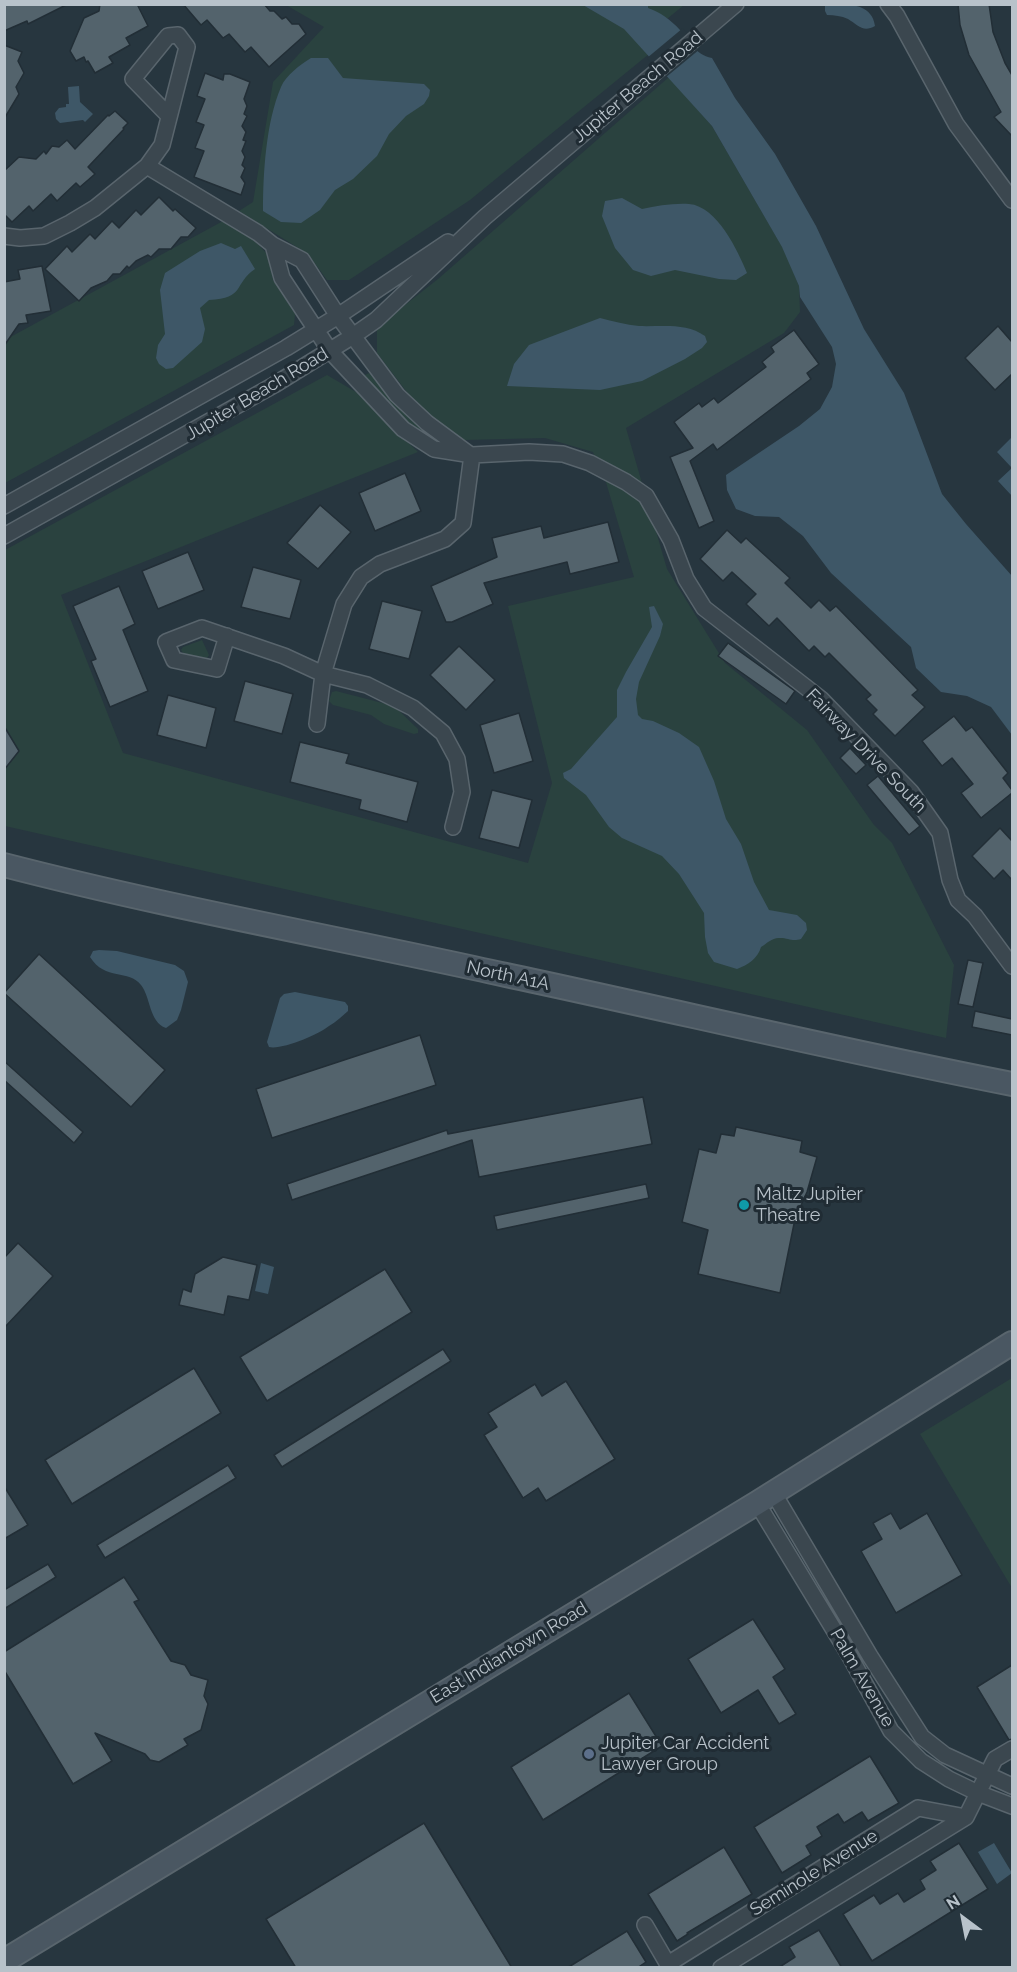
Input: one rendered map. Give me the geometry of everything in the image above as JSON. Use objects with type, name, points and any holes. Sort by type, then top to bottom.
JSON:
[{"type":"street","name":"Jupiter Beach Road","points":[[4,536],[182,438],[330,351],[376,320],[485,217],[736,4]]},
{"type":"street","points":[[888,4],[897,16],[956,124],[1012,200]]},
{"type":"street","points":[[4,236],[20,238],[44,236],[95,208],[147,165],[162,145],[187,47],[178,35],[168,36],[133,79],[169,116]]},
{"type":"street","points":[[147,165],[258,233],[273,245],[302,260],[338,316],[397,395],[427,423],[472,455],[463,524],[445,539],[380,564],[361,577],[344,604],[323,674],[317,724]]},
{"type":"street","name":"Jupiter Beach Road","points":[[4,506],[316,330],[485,217]]},
{"type":"street","name":"Fairway Drive South","points":[[273,245],[282,278],[330,351],[403,429],[434,449],[472,455],[529,452],[563,454],[590,463],[626,482],[646,496],[671,540],[686,579],[704,608],[821,699],[911,792],[940,833],[950,880],[958,900],[975,916],[1012,966]]},
{"type":"street","points":[[228,636],[284,656],[323,674],[367,685],[413,708],[443,734],[457,759],[462,792],[453,827]]},
{"type":"street","name":"North A1A","points":[[4,865],[80,885],[504,974],[874,1057],[1012,1084]]},
{"type":"street","name":"East Indiantown Road","points":[[4,1961],[765,1497],[1012,1343]]},
{"type":"street","name":"Palm Avenue","points":[[765,1497],[922,1737],[945,1755],[1012,1786]]},
{"type":"street","name":"Palm Avenue","points":[[765,1497],[891,1731],[921,1761],[949,1779],[1012,1806]]},
{"type":"street","points":[[966,1817],[995,1759],[1012,1749]]},
{"type":"street","name":"Seminole Avenue","points":[[669,1966],[918,1808],[966,1817]]},
{"type":"street","name":"Seminole Avenue","points":[[722,1968],[966,1817]]},
{"type":"street","points":[[645,1925],[669,1966]]},
{"type":"green space","points":[[286,5],[684,5],[640,41],[649,54],[470,200],[349,280],[327,280],[308,254],[239,211],[253,202],[273,82],[324,27]]},
{"type":"green space","points":[[669,77],[712,126],[787,255],[799,286],[800,312],[784,333],[626,428],[667,569],[725,663],[807,730],[874,825],[892,843],[954,965],[946,1038],[5,826],[5,550],[327,375],[356,392],[418,452],[61,595],[123,753],[528,863],[552,783],[508,606],[634,577],[605,479],[593,452],[545,438],[464,440],[419,408],[377,353],[377,327],[438,279]]},
{"type":"green space","points":[[223,221],[254,240],[268,255],[273,280],[295,314],[294,325],[5,483],[5,340]]},
{"type":"green space","points":[[369,373],[398,407],[440,442],[406,424],[365,378],[365,375]]},
{"type":"green space","points":[[202,640],[209,655],[207,658],[184,654],[181,650],[183,647]]},
{"type":"green space","points":[[336,691],[394,706],[418,729],[418,733],[414,734],[384,724],[371,715],[333,705],[329,701],[332,692]]},
{"type":"green space","points":[[1012,1378],[1012,1588],[920,1434]]},
{"type":"water","points":[[825,4],[848,4],[863,8],[873,18],[875,26],[867,29],[848,19],[827,15]]},
{"type":"water","points":[[583,5],[648,5],[648,8],[669,20],[697,51],[712,58],[735,98],[775,154],[816,226],[864,329],[904,393],[942,494],[1012,576],[1012,735],[991,707],[967,696],[941,692],[916,668],[911,647],[831,573],[803,536],[779,517],[755,516],[736,509],[727,490],[726,475],[799,426],[820,409],[832,387],[836,364],[832,347],[800,297],[799,286],[782,247],[712,126],[624,29]]},
{"type":"water","points":[[311,58],[328,58],[343,78],[424,84],[430,90],[429,96],[424,104],[406,116],[389,134],[377,156],[353,179],[335,190],[320,210],[301,223],[281,222],[263,211],[269,132],[283,83]]},
{"type":"water","points":[[79,86],[80,102],[93,114],[85,122],[83,120],[60,123],[55,113],[59,108],[69,104],[68,87]]},
{"type":"water","points":[[622,198],[642,209],[689,204],[709,213],[732,242],[747,273],[736,280],[675,270],[651,276],[633,270],[615,248],[602,216],[605,201]]},
{"type":"water","points":[[221,243],[235,249],[241,246],[255,269],[234,293],[221,299],[209,300],[200,308],[205,329],[202,342],[173,368],[166,369],[159,364],[156,358],[158,345],[165,334],[160,290],[165,273],[200,251]]},
{"type":"water","points":[[600,318],[624,324],[682,327],[705,336],[707,342],[685,359],[642,381],[600,390],[507,386],[514,364],[529,345]]},
{"type":"water","points":[[1012,439],[1012,468],[997,452]]},
{"type":"water","points":[[1012,468],[1012,496],[998,481]]},
{"type":"water","points":[[654,606],[663,624],[660,636],[639,682],[636,699],[638,715],[642,719],[653,721],[679,733],[699,747],[714,781],[726,819],[741,844],[754,882],[769,910],[797,915],[806,923],[807,930],[801,939],[772,939],[761,947],[758,955],[752,961],[737,969],[714,962],[708,953],[704,913],[679,874],[662,856],[622,838],[609,827],[586,795],[564,778],[563,773],[571,769],[617,717],[617,690],[652,627],[649,607]]},
{"type":"water","points":[[93,951],[117,951],[175,965],[184,971],[188,982],[177,1020],[166,1028],[160,1025],[153,1015],[144,990],[136,980],[103,969],[90,957]]},
{"type":"water","points":[[295,992],[345,1002],[348,1011],[324,1030],[309,1037],[291,1044],[269,1047],[267,1042],[280,998],[284,994]]},
{"type":"water","points":[[261,1263],[274,1267],[268,1294],[255,1291]]},
{"type":"water","points":[[994,1843],[1012,1873],[997,1884],[978,1852]]},
{"type":"pier","points":[[683,28],[700,49],[665,78],[647,58]]},
{"type":"building","points":[[4,4],[68,4],[28,24],[27,21],[4,31]]},
{"type":"building","points":[[100,4],[137,4],[148,26],[126,38],[130,45],[109,57],[113,63],[95,73],[84,57],[76,61],[70,51],[84,18],[99,11]]},
{"type":"building","points":[[183,4],[264,4],[282,19],[286,17],[292,24],[299,24],[306,34],[269,67],[251,47],[245,52],[229,34],[223,38],[207,20],[201,25]]},
{"type":"building","points":[[958,4],[989,4],[993,32],[1012,75],[1012,136],[994,117],[1001,112],[969,55],[960,25]]},
{"type":"building","points":[[4,45],[22,52],[18,61],[24,73],[16,87],[19,94],[4,119]]},
{"type":"building","points":[[205,73],[223,80],[224,74],[230,74],[250,82],[244,99],[247,106],[244,114],[247,116],[242,126],[246,132],[243,140],[246,141],[242,151],[245,157],[242,165],[245,168],[241,177],[245,183],[241,195],[194,177],[204,151],[195,148],[204,125],[196,122],[205,99],[197,96]]},
{"type":"building","points":[[115,111],[128,123],[88,167],[95,174],[80,187],[76,183],[57,201],[51,194],[33,211],[29,206],[12,222],[4,214],[4,171],[19,157],[36,159],[44,151],[46,154],[52,146],[59,147],[67,140],[75,149],[108,115]]},
{"type":"building","points":[[159,197],[196,228],[188,237],[181,237],[171,249],[159,249],[151,257],[148,255],[136,261],[129,268],[127,266],[120,274],[113,274],[107,281],[91,288],[79,301],[45,269],[67,246],[72,252],[90,234],[95,239],[112,221],[119,228],[136,210],[141,215]]},
{"type":"building","points":[[42,266],[51,311],[26,315],[28,323],[19,324],[4,346],[4,282],[20,279],[18,270]]},
{"type":"building","points":[[998,326],[1012,342],[1012,374],[995,390],[965,358]]},
{"type":"building","points":[[794,330],[819,364],[807,373],[811,379],[717,450],[713,444],[690,461],[714,521],[699,528],[670,457],[693,448],[674,422],[699,403],[702,407],[714,398],[718,403],[766,367],[762,362],[774,352],[771,347]]},
{"type":"building","points":[[405,473],[421,511],[375,531],[359,493]]},
{"type":"building","points":[[320,505],[351,532],[318,569],[287,543]]},
{"type":"building","points":[[608,522],[619,562],[570,574],[567,562],[484,583],[493,604],[452,622],[446,622],[431,586],[497,557],[492,538],[541,526],[544,538]]},
{"type":"building","points":[[727,530],[741,543],[746,538],[790,578],[785,583],[811,608],[819,600],[830,611],[836,606],[918,690],[912,695],[925,707],[895,736],[873,714],[877,710],[866,699],[871,695],[829,653],[825,657],[814,646],[809,651],[777,618],[769,626],[746,604],[756,594],[732,572],[723,581],[700,559]]},
{"type":"building","points":[[188,552],[204,590],[158,609],[142,571]]},
{"type":"building","points":[[253,567],[301,580],[290,619],[241,607]]},
{"type":"building","points":[[119,586],[135,624],[123,630],[148,691],[110,707],[91,661],[96,659],[73,606]]},
{"type":"building","points":[[382,601],[422,611],[409,659],[369,649]]},
{"type":"building","points":[[728,643],[795,691],[786,704],[718,656]]},
{"type":"building","points":[[459,646],[495,680],[466,710],[430,675]]},
{"type":"building","points":[[245,681],[293,694],[282,734],[234,721]]},
{"type":"building","points":[[168,695],[216,708],[206,748],[157,735]]},
{"type":"building","points":[[519,713],[533,761],[494,773],[480,725]]},
{"type":"building","points":[[954,716],[966,731],[972,727],[1008,773],[1003,778],[1012,793],[981,818],[961,793],[973,784],[952,758],[942,766],[922,741]]},
{"type":"building","points":[[4,726],[19,751],[4,770]]},
{"type":"building","points":[[300,742],[349,754],[346,763],[418,782],[407,822],[359,809],[361,800],[290,782]]},
{"type":"building","points":[[850,748],[866,765],[856,774],[840,758]]},
{"type":"building","points":[[878,776],[920,826],[909,835],[867,785]]},
{"type":"building","points":[[492,790],[532,800],[519,848],[479,838]]},
{"type":"building","points":[[1000,828],[1012,841],[1012,880],[1003,870],[994,879],[972,856]]},
{"type":"building","points":[[39,954],[165,1070],[131,1107],[4,993]]},
{"type":"building","points":[[968,960],[983,963],[973,1007],[958,1004]]},
{"type":"building","points":[[975,1011],[1012,1019],[1012,1035],[972,1027]]},
{"type":"building","points":[[420,1035],[436,1085],[272,1138],[256,1089]]},
{"type":"building","points":[[4,1061],[83,1132],[74,1143],[4,1080]]},
{"type":"building","points":[[643,1097],[652,1144],[479,1177],[472,1140],[292,1200],[287,1184],[447,1130],[448,1134]]},
{"type":"building","name":"Maltz Jupiter Theatre","points":[[736,1127],[802,1141],[800,1152],[817,1157],[807,1192],[795,1219],[780,1293],[698,1274],[708,1230],[682,1222],[699,1149],[716,1153],[721,1134],[734,1136]]},
{"type":"building","points":[[646,1184],[649,1198],[497,1230],[494,1216]]},
{"type":"building","points":[[18,1243],[53,1276],[4,1328],[4,1258]]},
{"type":"building","points":[[223,1257],[257,1265],[249,1300],[228,1296],[224,1315],[179,1305],[183,1289],[191,1292],[195,1274]]},
{"type":"building","points":[[385,1269],[412,1312],[267,1401],[240,1357]]},
{"type":"building","points":[[443,1349],[451,1361],[282,1467],[274,1455]]},
{"type":"building","points":[[194,1368],[221,1413],[72,1504],[45,1460]]},
{"type":"building","points":[[566,1381],[615,1459],[546,1501],[538,1488],[523,1498],[484,1435],[497,1427],[488,1413],[535,1384],[542,1396]]},
{"type":"building","points":[[228,1465],[236,1478],[105,1558],[97,1545]]},
{"type":"building","points":[[4,1486],[28,1525],[4,1539]]},
{"type":"building","points":[[891,1513],[900,1529],[927,1513],[962,1575],[896,1613],[861,1551],[882,1539],[873,1523]]},
{"type":"building","points":[[48,1564],[56,1577],[4,1609],[4,1590]]},
{"type":"building","points":[[124,1577],[139,1600],[134,1602],[171,1661],[185,1665],[191,1675],[208,1680],[204,1696],[208,1704],[201,1730],[184,1739],[188,1745],[159,1762],[150,1760],[145,1754],[95,1733],[112,1761],[73,1784],[4,1670],[4,1652]]},
{"type":"building","points":[[753,1619],[785,1669],[773,1677],[796,1714],[779,1724],[758,1690],[721,1713],[688,1659]]},
{"type":"building","points":[[1012,1665],[1012,1739],[1009,1740],[977,1687]]},
{"type":"building","points":[[629,1693],[662,1746],[543,1820],[511,1767]]},
{"type":"building","points":[[870,1756],[899,1803],[868,1821],[862,1812],[844,1823],[838,1814],[817,1827],[822,1836],[806,1846],[811,1855],[782,1873],[754,1827]]},
{"type":"building","points":[[424,1823],[512,1968],[296,1968],[266,1919]]},
{"type":"building","points":[[959,1843],[988,1889],[872,1961],[843,1914],[874,1895],[880,1904],[898,1893],[904,1902],[925,1889],[920,1880],[936,1870],[930,1861]]},
{"type":"building","points":[[724,1847],[752,1894],[677,1941],[648,1894]]},
{"type":"building","points":[[819,1930],[842,1968],[778,1968],[795,1957],[789,1947]]},
{"type":"building","points":[[627,1931],[646,1962],[637,1968],[567,1968]]},
{"type":"place","name":"Maltz Jupiter Theatre","points":[[744,1205]]},
{"type":"place","name":"Jupiter Car Accident Lawyer Group","points":[[589,1754]]}]
